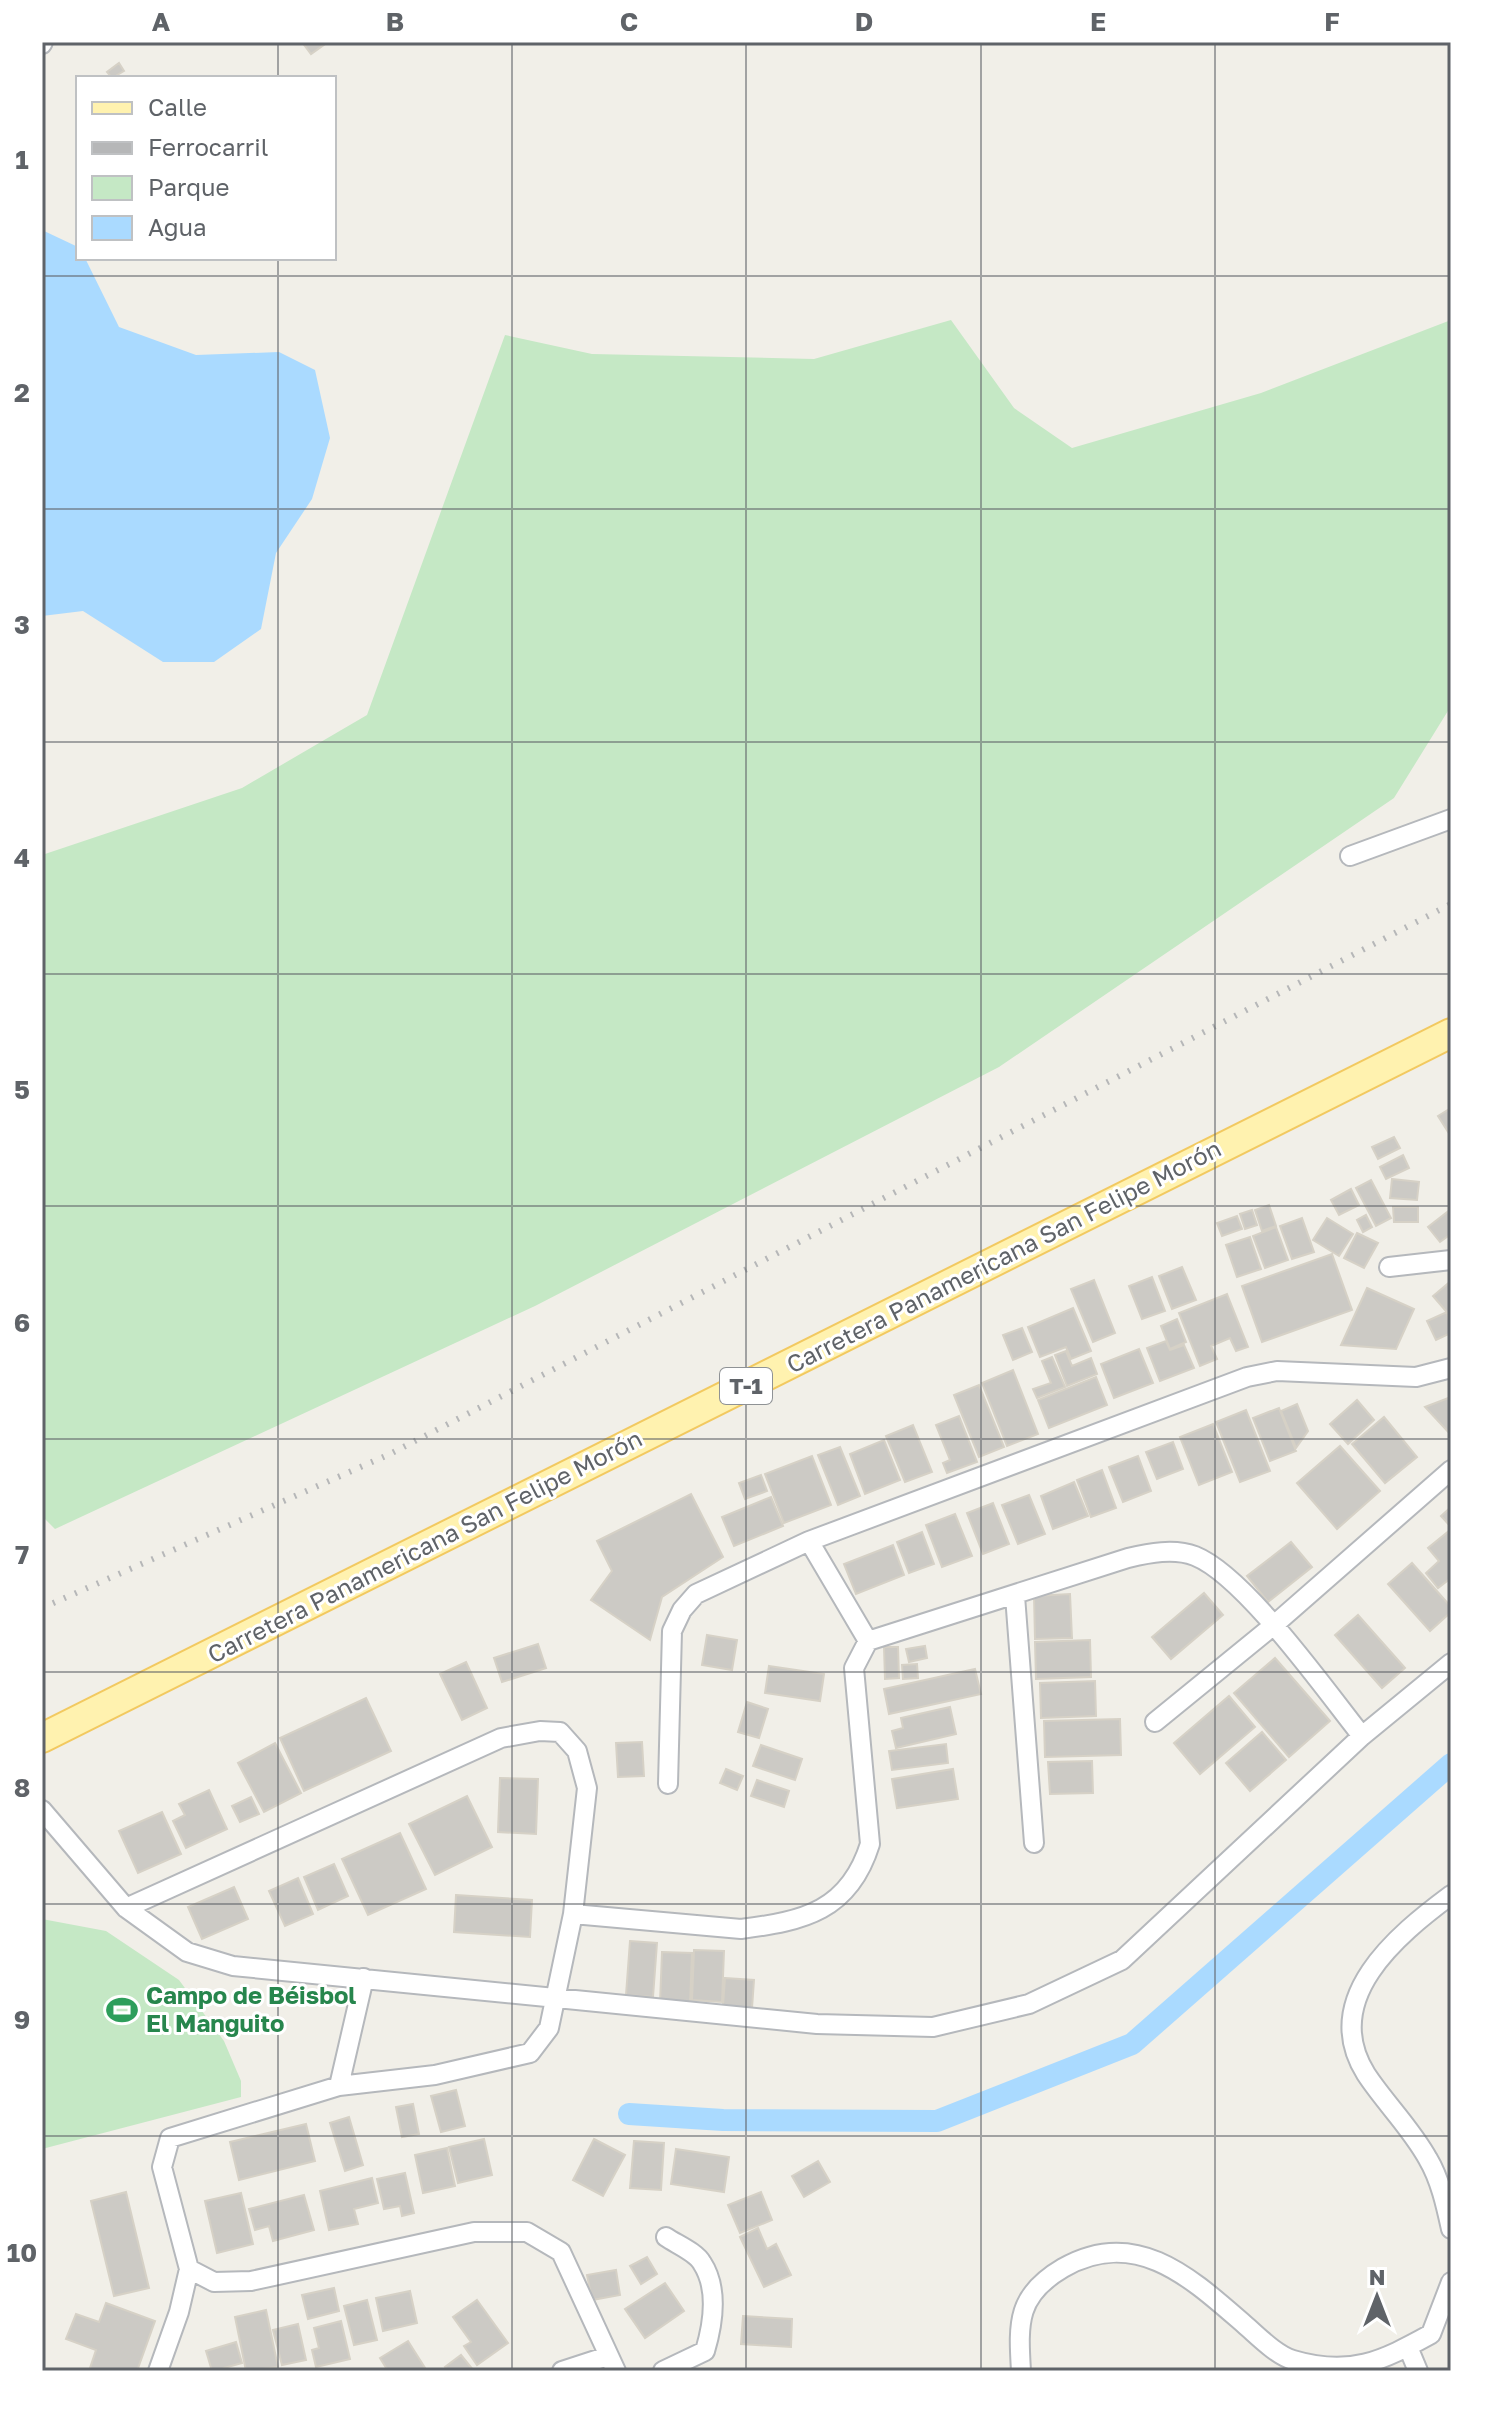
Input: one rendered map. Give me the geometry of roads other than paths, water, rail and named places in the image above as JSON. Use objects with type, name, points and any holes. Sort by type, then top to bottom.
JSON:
[{"type":"main road","name":"Carretera Panamericana San Felipe Morón","points":[[42,1738],[1451,1033]]},
{"type":"street","points":[[1350,856],[1451,819]]},
{"type":"street","points":[[1389,1267],[1451,1260]]},
{"type":"street","points":[[668,1784],[672,1631],[682,1610],[696,1594],[809,1541],[1262,1373],[1416,1377],[1451,1368]]},
{"type":"street","points":[[1155,1722],[1274,1625],[1451,1470]]},
{"type":"street","points":[[809,1541],[868,1641]]},
{"type":"street","points":[[573,1914],[741,1929],[804,1919],[837,1899],[862,1872],[870,1844],[854,1668],[868,1641],[1128,1558],[1174,1552],[1194,1556],[1213,1567],[1274,1625],[1362,1736]]},
{"type":"street","points":[[1015,1596],[1034,1843]]},
{"type":"street","points":[[42,1810],[126,1908],[187,1952],[233,1966],[817,2024],[933,2027],[1029,2004],[1122,1960],[1362,1736],[1451,1663]]},
{"type":"street","points":[[126,1908],[501,1738],[540,1731],[560,1732],[577,1751],[587,1788],[573,1914],[549,2028],[530,2053],[435,2075],[339,2086],[170,2138],[162,2167],[189,2269],[179,2312],[158,2371]]},
{"type":"street","points":[[1451,1895],[1399,1933],[1363,1982],[1353,2011],[1351,2044],[1365,2073],[1429,2160],[1451,2229]]},
{"type":"street","points":[[339,2086],[364,1978]]},
{"type":"street","points":[[189,2269],[214,2282],[251,2281],[474,2232],[527,2232],[561,2252],[612,2364],[562,2371]]},
{"type":"street","points":[[663,2371],[705,2351],[714,2321],[711,2284],[702,2261],[666,2237]]},
{"type":"street","points":[[1021,2371],[1019,2334],[1022,2309],[1041,2282],[1084,2256],[1131,2251],[1180,2273],[1290,2359],[1337,2368],[1364,2366],[1431,2334],[1451,2282]]},
{"type":"street","points":[[1408,2347],[1418,2371]]},
{"type":"water","points":[[42,230],[76,246],[76,260],[86,260],[119,327],[196,355],[279,352],[315,370],[330,438],[312,499],[276,553],[261,629],[214,662],[163,662],[83,611],[42,616]]},
{"type":"waterway","points":[[629,2114],[723,2120],[937,2121],[1132,2044],[1451,1764]]},
{"type":"railway","points":[[42,1608],[390,1454],[1451,904]]},
{"type":"place","name":"Campo de Béisbol El Manguito","points":[[122,2010]]}]
